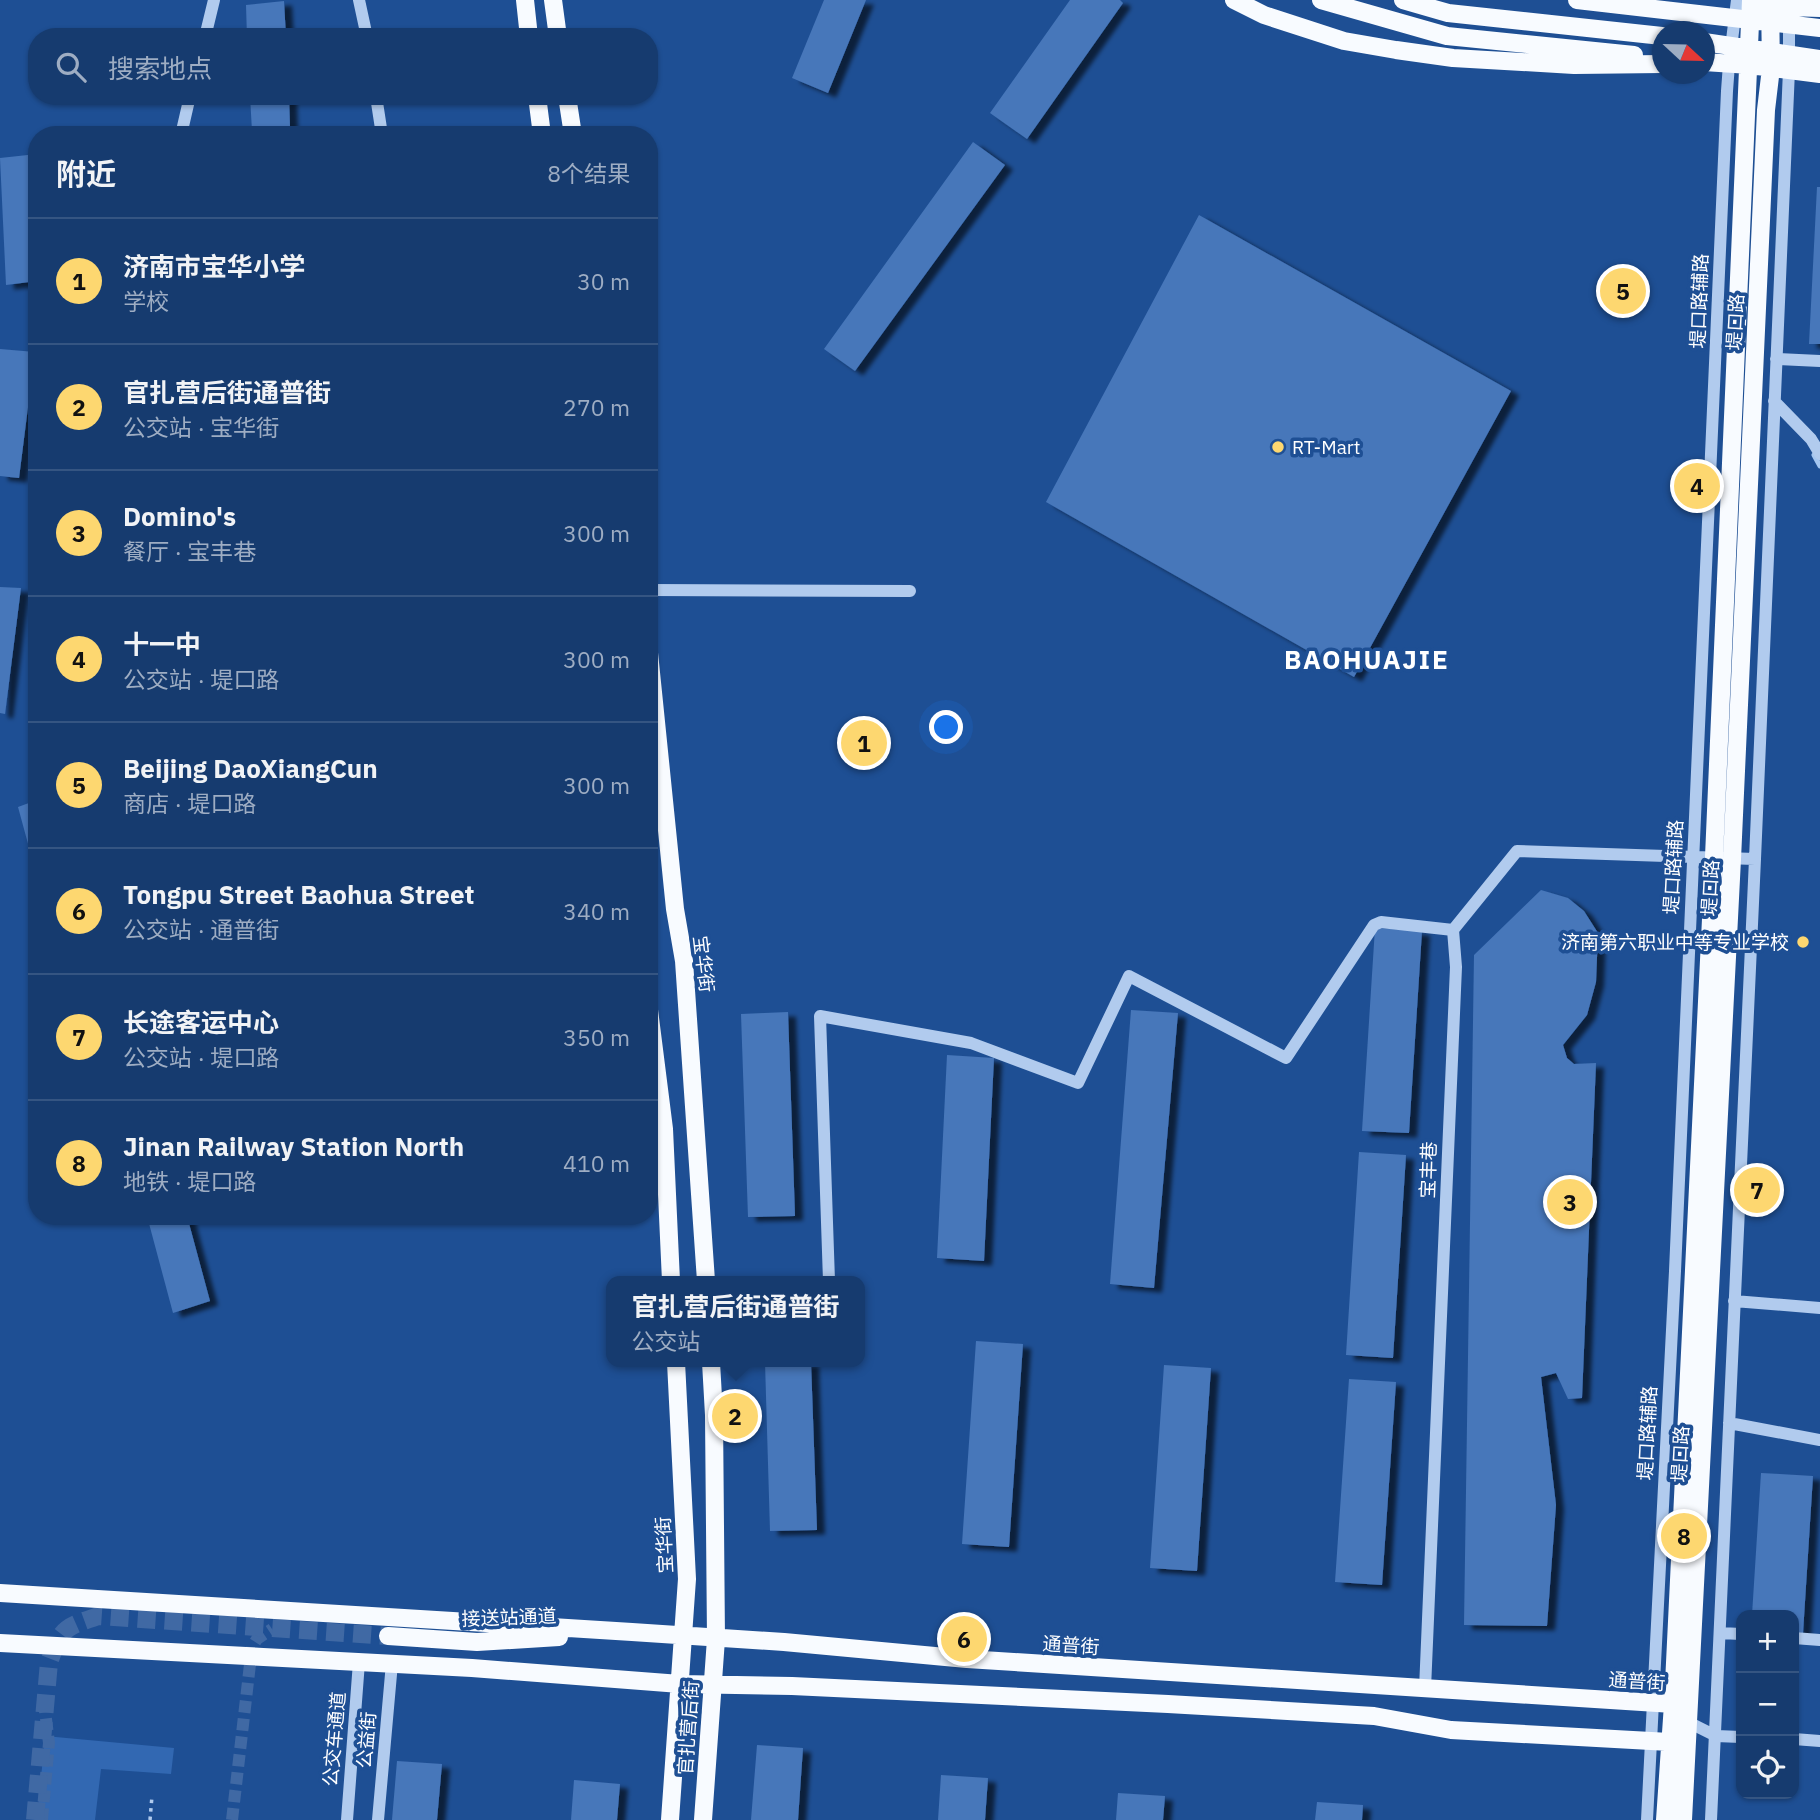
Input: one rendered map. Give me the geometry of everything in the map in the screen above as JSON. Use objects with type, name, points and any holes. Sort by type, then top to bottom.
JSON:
[{"type":"main road","points":[[525,0],[528,28]]},
{"type":"main road","points":[[553,0],[557,28]]},
{"type":"main road","points":[[1234,0],[1264,15],[1344,41],[1407,52],[1454,58],[1574,65],[1652,64]]},
{"type":"main road","points":[[1321,0],[1447,36],[1652,57]]},
{"type":"main road","points":[[1403,0],[1448,13],[1652,35]]},
{"type":"main road","points":[[1577,0],[1820,28]]},
{"type":"main road","points":[[1745,0],[1820,8]]},
{"type":"main road","name":"堤口路","points":[[1683,1820],[1723,858],[1750,65],[1745,0]]},
{"type":"main road","name":"堤口路","points":[[1665,1820],[1766,124],[1780,69],[1770,2]]},
{"type":"main road","points":[[1715,44],[1820,59]]},
{"type":"main road","points":[[1715,63],[1820,74]]},
{"type":"main road","points":[[538,105],[541,126]]},
{"type":"main road","points":[[568,105],[572,126]]},
{"type":"main road","name":"宝华街","points":[[658,742],[675,909],[685,974],[706,1276]]},
{"type":"main road","points":[[658,1086],[663,1129],[671,1276]]},
{"type":"main road","name":"宝华街","points":[[676,1367],[687,1579],[680,1684]]},
{"type":"main road","points":[[711,1367],[716,1639]]},
{"type":"main road","points":[[0,1593],[632,1632]]},
{"type":"main road","name":"通普街","points":[[632,1632],[784,1642],[981,1660],[1673,1704],[1688,1722]]},
{"type":"main road","name":"接送站通道","points":[[388,1636],[477,1642],[632,1632]]},
{"type":"main road","name":"官扎营后街","points":[[703,1820],[716,1639]]},
{"type":"main road","points":[[0,1643],[392,1663],[680,1684],[792,1686],[1278,1710],[1374,1716],[1451,1730],[1670,1742],[1688,1722]]},
{"type":"main road","name":"官扎营后街","points":[[670,1820],[680,1684]]},
{"type":"street","points":[[207,28],[214,0]]},
{"type":"street","points":[[359,0],[365,28]]},
{"type":"street","name":"堤口路辅路","points":[[1715,57],[1745,0]]},
{"type":"street","points":[[1711,1820],[1776,359],[1780,69],[1789,4]]},
{"type":"street","name":"堤口路辅路","points":[[1647,1820],[1693,856],[1711,84]]},
{"type":"street","points":[[183,126],[188,105]]},
{"type":"street","points":[[377,105],[381,126]]},
{"type":"street","points":[[1776,359],[1820,361]]},
{"type":"street","points":[[1774,401],[1811,439],[1820,454]]},
{"type":"street","points":[[658,590],[910,591]]},
{"type":"street","points":[[829,1276],[820,1016],[971,1044],[1079,1083],[1129,976],[1286,1058],[1374,925],[1381,922],[1453,930],[1517,851],[1755,859]]},
{"type":"street","name":"宝丰巷","points":[[1425,1689],[1456,967],[1453,930]]},
{"type":"street","points":[[1734,1301],[1820,1308]]},
{"type":"street","points":[[1729,1423],[1820,1440]]},
{"type":"street","points":[[1720,1633],[1736,1634]]},
{"type":"street","points":[[1799,1638],[1820,1640]]},
{"type":"street","name":"公交车通道","points":[[347,1820],[359,1662]]},
{"type":"street","name":"公益街","points":[[378,1820],[392,1663]]},
{"type":"street","points":[[1688,1722],[1716,1736],[1736,1737]]},
{"type":"street","points":[[1799,1740],[1820,1741]]},
{"type":"path","points":[[150,1820],[152,1796]]},
{"type":"shaded area","points":[[45,1736],[174,1748],[171,1774],[101,1769],[95,1820],[37,1820]]},
{"type":"building","points":[[824,0],[866,0],[828,93],[792,78]]},
{"type":"building","points":[[1070,0],[1120,0],[1123,3],[1027,139],[990,113]]},
{"type":"building","points":[[284,1],[286,28],[247,28],[246,5]]},
{"type":"building","points":[[251,105],[289,105],[290,126],[252,126]]},
{"type":"building","points":[[973,142],[1005,165],[855,371],[824,349]]},
{"type":"building","points":[[28,155],[28,282],[6,285],[0,158]]},
{"type":"building","points":[[1817,187],[1820,187],[1820,344],[1809,344]]},
{"type":"building","name":"RT-Mart","points":[[1199,215],[1511,391],[1354,677],[1046,502]]},
{"type":"building","points":[[0,349],[28,351],[28,407],[19,478],[0,476]]},
{"type":"building","points":[[0,587],[21,588],[5,714],[0,713]]},
{"type":"building","points":[[28,803],[28,844],[18,807]]},
{"type":"building","points":[[1541,890],[1568,898],[1584,911],[1598,933],[1596,982],[1587,1015],[1563,1045],[1567,1058],[1574,1064],[1596,1063],[1582,1398],[1568,1399],[1556,1373],[1541,1377],[1556,1505],[1547,1626],[1464,1625],[1474,955]]},
{"type":"building","points":[[1375,928],[1422,931],[1409,1133],[1362,1131]]},
{"type":"building","points":[[1131,1010],[1178,1013],[1154,1288],[1110,1284]]},
{"type":"building","points":[[788,1012],[795,1216],[748,1217],[741,1014]]},
{"type":"building","points":[[947,1055],[994,1058],[984,1261],[937,1258]]},
{"type":"building","points":[[1359,1152],[1406,1155],[1393,1358],[1346,1355]]},
{"type":"building","points":[[149,1225],[189,1225],[210,1301],[173,1313]]},
{"type":"building","points":[[976,1341],[1023,1344],[1009,1547],[962,1544]]},
{"type":"building","points":[[1164,1365],[1211,1368],[1197,1571],[1150,1568]]},
{"type":"building","points":[[765,1367],[811,1367],[817,1530],[770,1531]]},
{"type":"building","points":[[1349,1379],[1396,1382],[1382,1585],[1335,1582]]},
{"type":"building","points":[[1761,1473],[1813,1476],[1803,1633],[1799,1633],[1799,1610],[1752,1610]]},
{"type":"building","points":[[757,1745],[803,1748],[798,1820],[751,1820]]},
{"type":"building","points":[[397,1761],[442,1764],[437,1820],[392,1820]]},
{"type":"building","points":[[941,1775],[988,1778],[985,1820],[938,1820]]},
{"type":"building","points":[[574,1780],[620,1784],[617,1820],[571,1820]]},
{"type":"building","points":[[1118,1793],[1165,1796],[1163,1820],[1116,1820]]},
{"type":"building","points":[[1317,1802],[1363,1805],[1362,1820],[1315,1820]]},
{"type":"waterway","points":[[1814,455],[1820,466]]},
{"type":"tunnel","points":[[35,1820],[49,1662],[61,1636],[77,1623],[98,1616],[388,1636]]},
{"type":"tunnel","points":[[232,1820],[252,1647],[257,1639],[272,1629]]},
{"type":"tunnel","points":[[42,1820],[49,1743],[45,1711]]},
{"type":"place","name":"Beijing DaoXiangCun","points":[[1623,291]]},
{"type":"place","name":"RT-Mart","points":[[1278,447]]},
{"type":"place","name":"十一中","points":[[1697,486]]},
{"type":"place","name":"济南市宝华小学","points":[[864,743]]},
{"type":"place","name":"济南第六职业中等专业学校","points":[[1803,942]]},
{"type":"place","name":"长途客运中心","points":[[1757,1190]]},
{"type":"place","name":"Domino's","points":[[1570,1202]]},
{"type":"place","name":"官扎营后街通普街","points":[[735,1416]]},
{"type":"place","name":"Jinan Railway Station North","points":[[1684,1536]]},
{"type":"place","name":"Tongpu Street Baohua Street","points":[[964,1639]]},
{"type":"district","name":"BAOHUAJIE","points":[[1367,660]]}]
